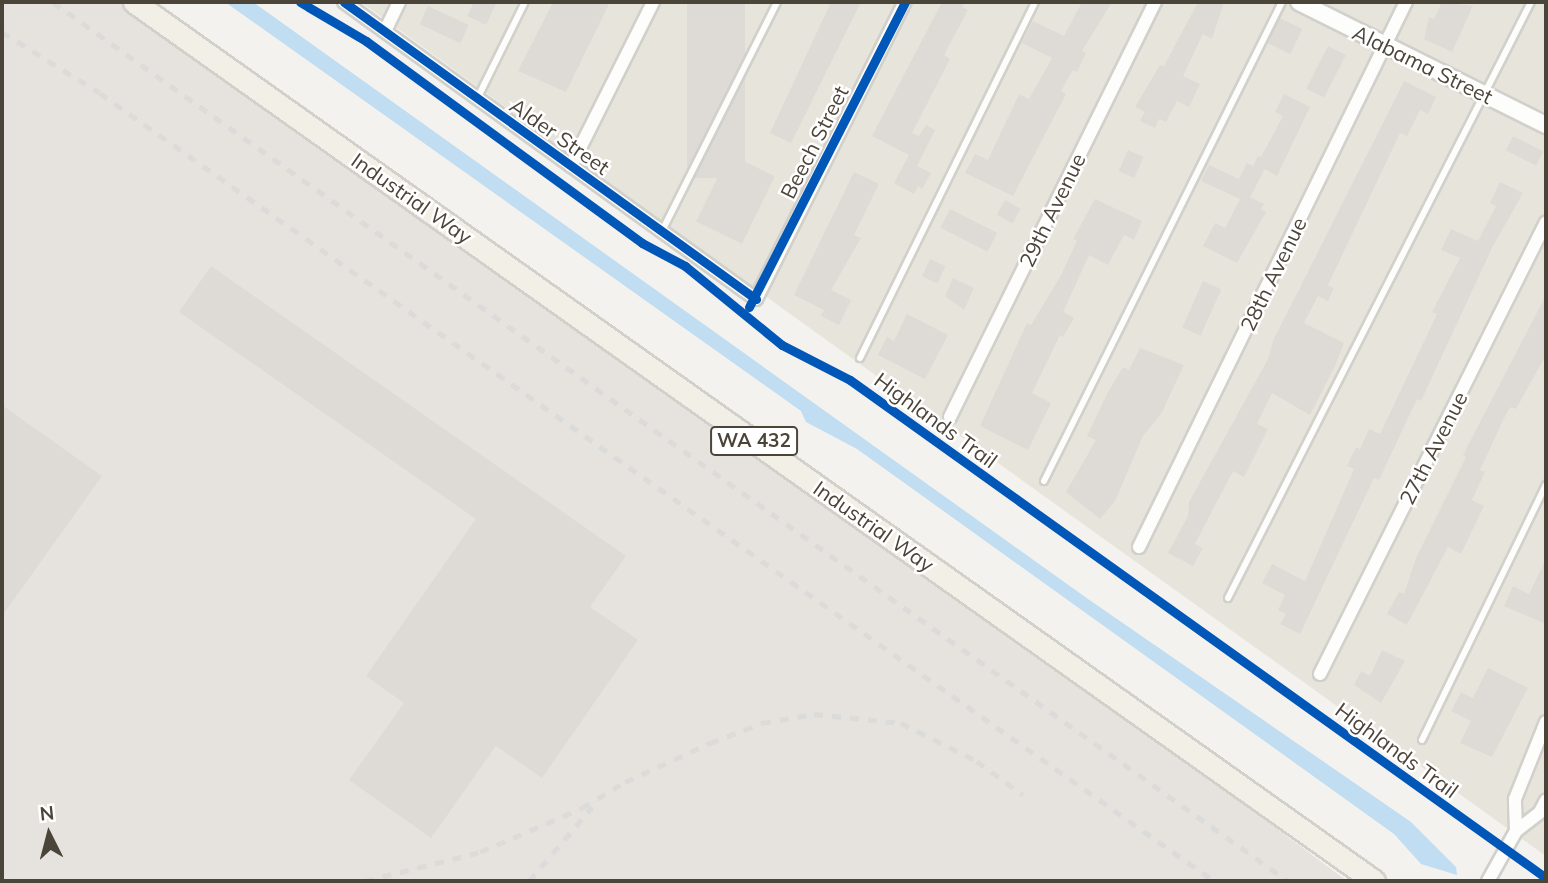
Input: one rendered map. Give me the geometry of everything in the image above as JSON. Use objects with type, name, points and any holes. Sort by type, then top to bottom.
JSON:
[{"type":"main road","name":"Industrial Way","points":[[134,2],[1374,881]]},
{"type":"street","name":"Alder Street","points":[[344,2],[663,229],[755,299]]},
{"type":"street","points":[[385,31],[399,2]]},
{"type":"street","points":[[571,166],[653,2]]},
{"type":"street","name":"Beech Street","points":[[755,299],[905,2]]},
{"type":"street","name":"29th Avenue","points":[[950,417],[1155,2]]},
{"type":"street","name":"Alabama Street","points":[[1299,2],[1546,125]]},
{"type":"street","name":"28th Avenue","points":[[1139,547],[1406,2]]},
{"type":"street","name":"27th Avenue","points":[[1320,674],[1546,222]]},
{"type":"street","points":[[1516,831],[1515,799],[1546,722]]},
{"type":"street","points":[[1489,881],[1516,831],[1540,812],[1546,800]]},
{"type":"lane","points":[[477,99],[524,2]]},
{"type":"lane","points":[[663,229],[777,2]]},
{"type":"lane","points":[[860,358],[1035,2]]},
{"type":"lane","points":[[1044,481],[1282,2]]},
{"type":"lane","points":[[1228,598],[1531,2]]},
{"type":"lane","points":[[1422,740],[1546,485]]},
{"type":"shaded area","points":[[2,2],[132,2],[841,503],[1347,881],[2,881]]},
{"type":"shaded area","points":[[361,2],[1546,2],[1546,856],[786,311]]},
{"type":"water","points":[[225,2],[253,2],[1088,599],[1411,822],[1456,867],[1457,875],[1421,864],[1394,834],[857,449],[806,422],[801,411]]},
{"type":"building","points":[[474,2],[497,2],[486,25],[467,16]]},
{"type":"building","points":[[553,2],[610,2],[566,92],[518,71]]},
{"type":"building","points":[[687,2],[745,2],[745,178],[687,178]]},
{"type":"building","points":[[831,2],[861,2],[791,143],[770,133]]},
{"type":"building","points":[[942,2],[965,2],[962,7],[968,10],[944,55],[950,59],[912,133],[919,136],[926,125],[935,130],[917,166],[931,173],[922,189],[918,186],[914,194],[894,183],[909,155],[872,136]]},
{"type":"building","points":[[1082,2],[1112,2],[1082,51],[1086,53],[1077,72],[1073,70],[1061,91],[1066,94],[1013,196],[965,173],[975,154],[988,160],[1019,94],[1029,99],[1052,58],[1022,43],[1033,21],[1064,36]]},
{"type":"building","points":[[1198,2],[1224,2],[1212,39],[1203,34],[1183,76],[1200,84],[1189,107],[1177,101],[1166,122],[1159,119],[1155,128],[1140,121],[1145,112],[1135,107],[1160,65],[1164,66]]},
{"type":"building","points":[[1442,2],[1473,6],[1452,52],[1424,39],[1429,17],[1434,19]]},
{"type":"building","points":[[428,6],[469,25],[460,43],[420,24]]},
{"type":"building","points":[[1280,18],[1302,29],[1290,54],[1268,43]]},
{"type":"building","points":[[1328,46],[1346,55],[1324,98],[1306,89]]},
{"type":"building","points":[[1404,81],[1436,97],[1428,114],[1420,110],[1407,136],[1400,133],[1328,285],[1334,288],[1328,301],[1318,296],[1304,323],[1344,343],[1335,366],[1310,415],[1272,393],[1257,424],[1268,429],[1244,477],[1233,471],[1195,544],[1203,548],[1193,566],[1168,553],[1188,516],[1189,502],[1268,359],[1273,341]]},
{"type":"building","points":[[1284,94],[1310,107],[1277,176],[1265,169],[1250,197],[1264,204],[1261,209],[1266,212],[1237,263],[1203,246],[1215,223],[1225,228],[1240,199],[1201,181],[1209,165],[1239,179],[1247,163],[1253,166],[1258,156],[1261,157],[1283,116],[1275,112]]},
{"type":"building","points":[[1513,136],[1543,151],[1536,166],[1506,150]]},
{"type":"building","points":[[1128,150],[1144,157],[1134,178],[1119,171]]},
{"type":"building","points":[[729,154],[775,176],[742,244],[696,221]]},
{"type":"building","points":[[854,172],[879,184],[854,235],[861,238],[831,290],[851,300],[839,325],[821,316],[824,310],[794,295]]},
{"type":"building","points":[[1500,182],[1523,193],[1492,248],[1421,401],[1417,399],[1379,480],[1374,478],[1300,634],[1280,624],[1286,614],[1278,610],[1285,595],[1262,583],[1272,564],[1305,581],[1354,469],[1347,466],[1356,447],[1360,449],[1369,429],[1380,434],[1437,314],[1432,312],[1460,258],[1441,250],[1451,229],[1478,241],[1496,206],[1490,203]]},
{"type":"building","points":[[1095,199],[1142,221],[1134,240],[1124,235],[1108,265],[1089,255],[1063,312],[1074,318],[1063,337],[1060,335],[1032,393],[1051,403],[1028,450],[980,426],[1027,323],[1031,325],[1060,277],[1077,241],[1073,239]]},
{"type":"building","points":[[1005,200],[1021,209],[1013,224],[997,215]]},
{"type":"building","points":[[950,209],[997,233],[988,252],[940,228]]},
{"type":"building","points":[[930,259],[945,266],[937,283],[922,276]]},
{"type":"building","points":[[211,266],[626,556],[590,607],[638,640],[542,778],[496,746],[431,838],[349,780],[404,703],[366,676],[476,519],[179,312]]},
{"type":"building","points":[[953,278],[974,288],[964,310],[945,296]]},
{"type":"building","points":[[1203,281],[1221,289],[1201,336],[1182,328]]},
{"type":"building","points":[[1546,295],[1546,355],[1516,409],[1511,407],[1507,412],[1480,470],[1485,472],[1472,500],[1484,506],[1461,554],[1448,547],[1407,625],[1387,614],[1399,592],[1404,594],[1416,558],[1466,457],[1463,455]]},
{"type":"building","points":[[907,314],[948,335],[925,379],[878,355],[887,337],[894,341]]},
{"type":"building","points":[[1140,348],[1184,365],[1161,414],[1143,436],[1115,501],[1100,519],[1066,492],[1096,440],[1087,436],[1108,392],[1123,367],[1129,370]]},
{"type":"building","points":[[2,405],[102,476],[2,616]]},
{"type":"building","points":[[1546,559],[1546,624],[1504,606],[1513,586],[1529,594]]},
{"type":"building","points":[[1382,650],[1405,661],[1381,703],[1354,685],[1361,671],[1370,676]]},
{"type":"building","points":[[1488,668],[1528,688],[1492,757],[1460,743],[1471,721],[1451,711],[1461,692],[1473,698]]},
{"type":"railway","points":[[53,2],[1288,881]]},
{"type":"railway","points":[[2,32],[100,93],[1214,881]]},
{"type":"railway","points":[[365,881],[480,852],[582,808],[625,782],[710,743],[762,723],[814,714],[901,723],[977,761],[1023,795]]},
{"type":"railway","points":[[529,881],[592,807]]},
{"type":"cycle path","name":"Highlands Trail","points":[[300,2],[366,41],[642,243],[685,266],[782,345],[850,380],[1546,878]]},
{"type":"cycle path","points":[[344,2],[756,299]]},
{"type":"cycle path","points":[[749,307],[905,2]]}]
